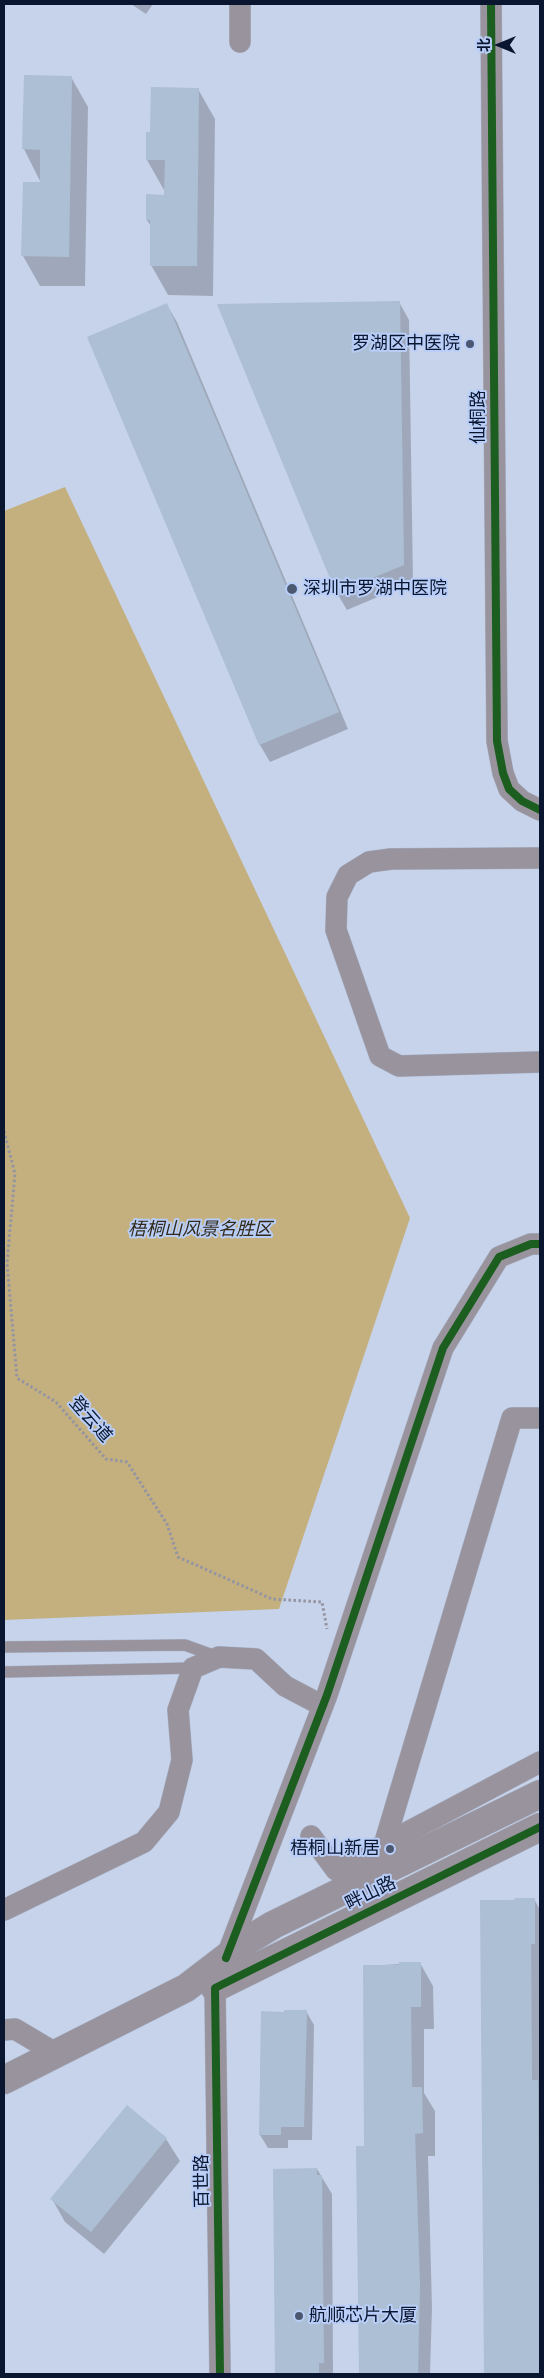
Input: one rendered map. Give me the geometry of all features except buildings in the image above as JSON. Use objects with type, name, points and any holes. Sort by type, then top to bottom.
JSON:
[{"type":"street","points":[[240,4],[240,42]]},
{"type":"street","name":"仙桐路","points":[[491,4],[497,741],[502,773],[510,789],[522,801],[540,810]]},
{"type":"street","points":[[540,858],[391,859],[369,862],[348,874],[338,897],[336,930],[380,1056],[399,1066],[540,1062]]},
{"type":"street","points":[[226,1958],[323,1706],[443,1348],[499,1257],[531,1244],[540,1244]]},
{"type":"street","points":[[384,1844],[512,1418],[540,1418]]},
{"type":"street","points":[[4,1910],[144,1842],[169,1812],[182,1760],[178,1710],[193,1668],[219,1657],[256,1659],[285,1686],[323,1706]]},
{"type":"street","points":[[310,1836],[336,1870],[539,1760]]},
{"type":"street","name":"畔山路","points":[[4,2080],[186,1988],[273,1925],[540,1794]]},
{"type":"street","name":"畔山路","points":[[215,1988],[540,1827]]},
{"type":"street","name":"百世路","points":[[215,1988],[220,2374]]},
{"type":"street","points":[[4,2030],[15,2029],[57,2054]]},
{"type":"lane","points":[[4,1647],[185,1645],[219,1657]]},
{"type":"lane","points":[[4,1672],[193,1668]]},
{"type":"green space","name":"梧桐山风景名胜区","points":[[65,487],[410,1218],[279,1609],[4,1620],[4,511]]},
{"type":"cycle path","points":[[491,4],[497,741],[503,773],[509,789],[522,801],[540,810]]},
{"type":"cycle path","points":[[226,1958],[327,1695],[443,1348],[499,1257],[531,1244],[540,1244]]},
{"type":"cycle path","points":[[220,2374],[215,1988],[540,1827]]},
{"type":"place","name":"罗湖区中医院","points":[[470,344]]},
{"type":"place","name":"深圳市罗湖中医院","points":[[292,589]]},
{"type":"place","name":"梧桐山新居","points":[[390,1849]]},
{"type":"place","name":"航顺芯片大厦","points":[[299,2316]]}]
